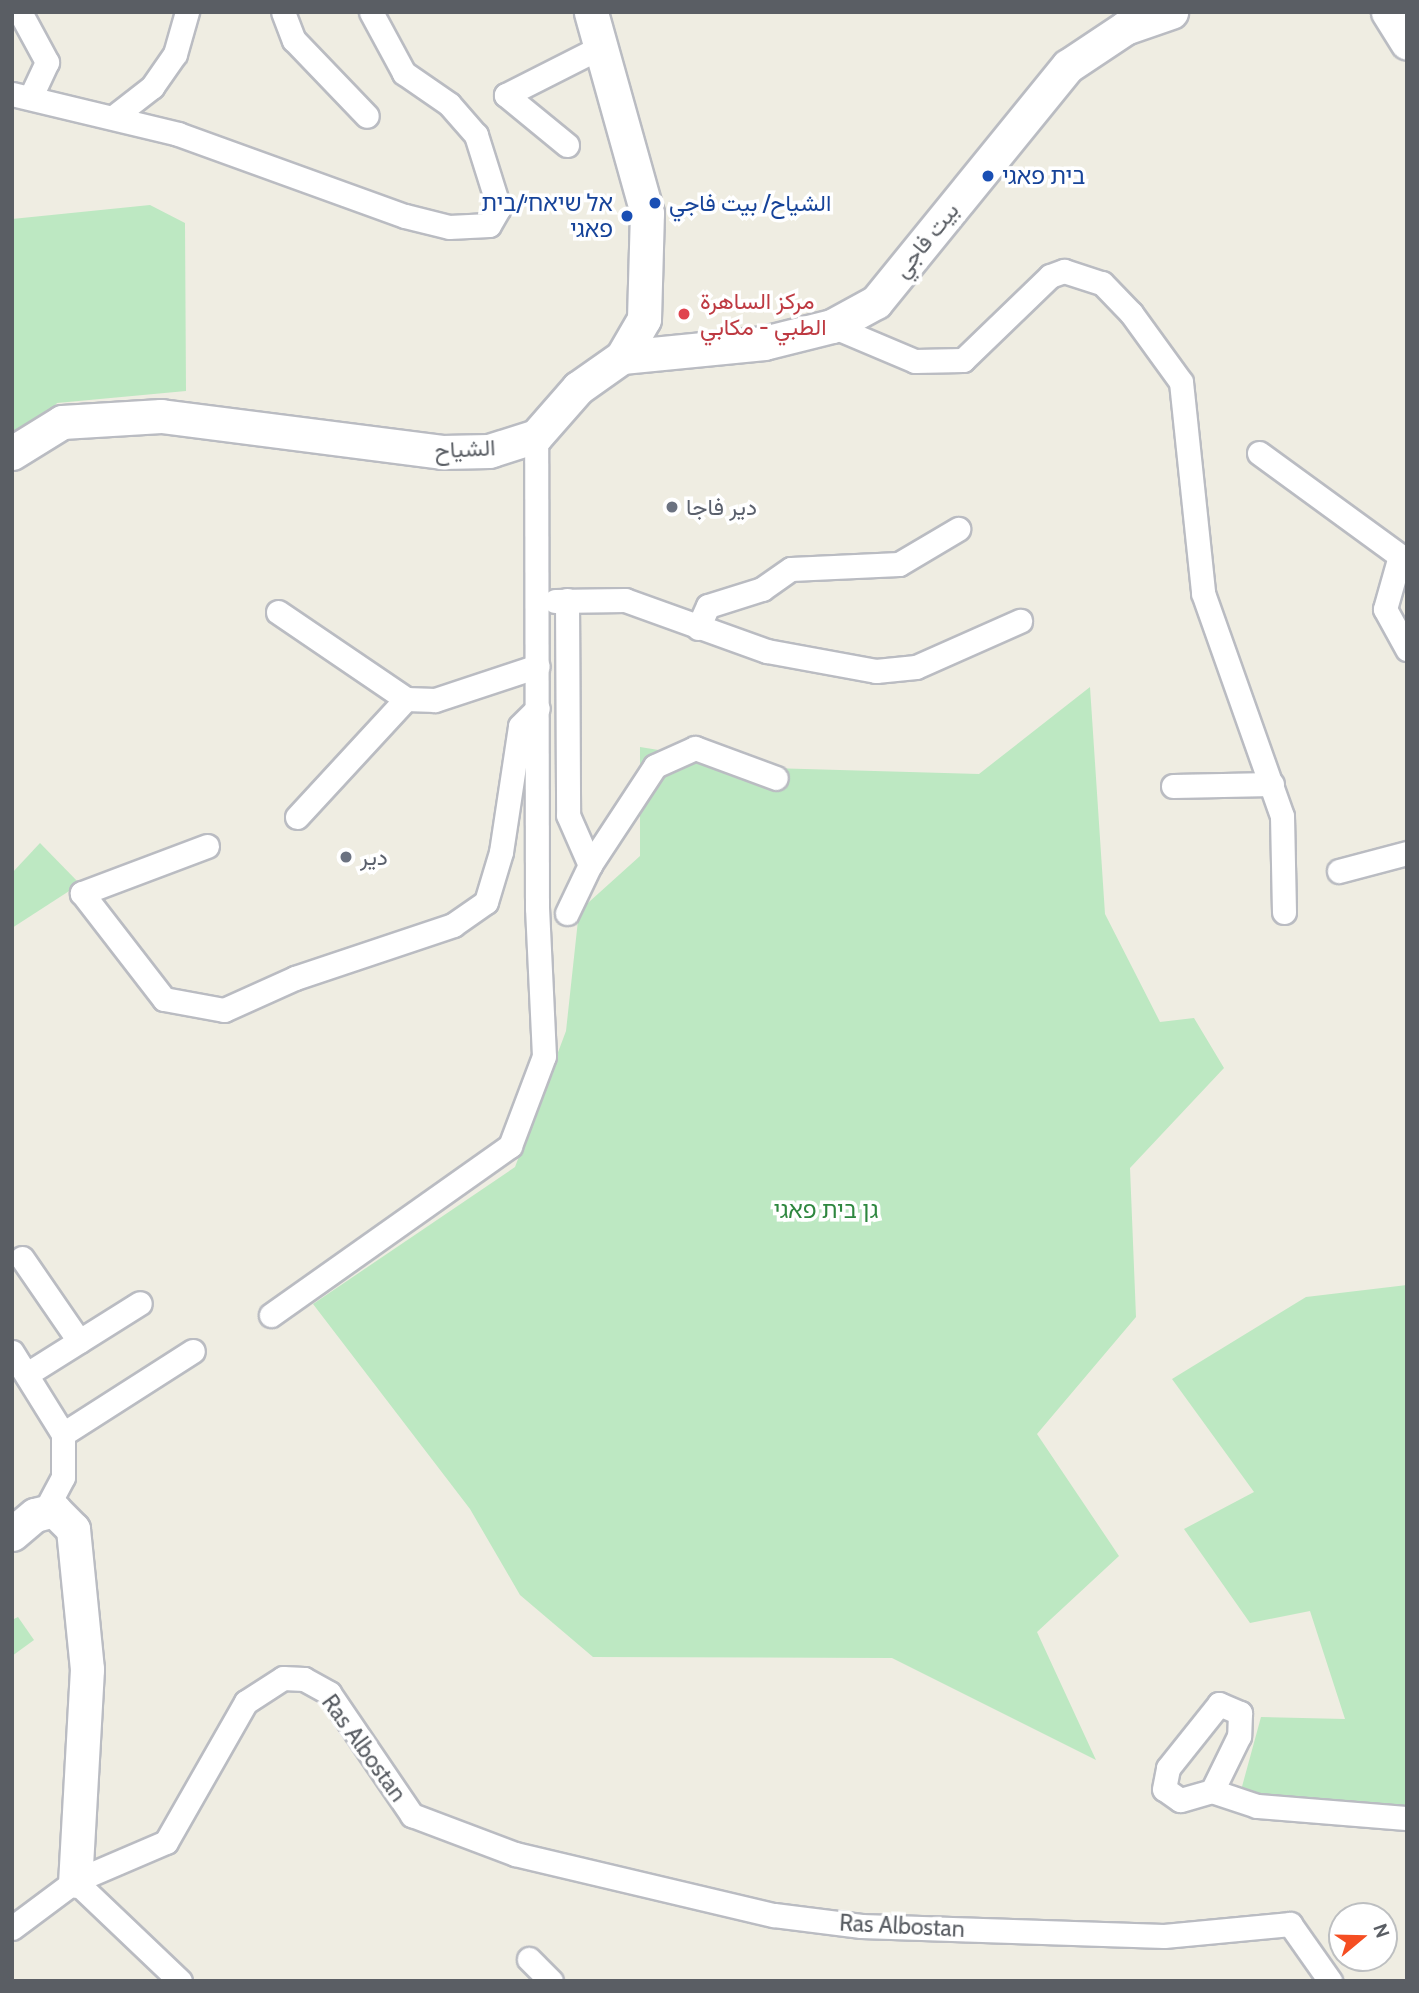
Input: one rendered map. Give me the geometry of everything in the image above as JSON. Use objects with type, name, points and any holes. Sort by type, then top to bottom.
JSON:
[{"type":"street","points":[[20,12],[47,62],[21,95],[116,115],[405,216],[449,227],[489,225],[499,208],[476,135],[449,104],[404,73],[371,12]]},
{"type":"street","points":[[116,115],[152,87],[175,54],[187,12]]},
{"type":"street","points":[[283,12],[294,40],[367,116]]},
{"type":"street","points":[[271,1315],[510,1146],[544,1056],[536,436],[578,388],[622,357],[644,319],[647,213],[591,12]]},
{"type":"street","name":"بيت فاجي","points":[[622,357],[764,343],[832,326],[876,302],[1068,65],[1125,29],[1171,12]]},
{"type":"street","points":[[1388,12],[1407,42]]},
{"type":"street","points":[[567,145],[506,95],[599,48]]},
{"type":"street","points":[[832,326],[938,365],[963,360],[985,346],[1050,276],[1077,273],[1115,295],[1181,382],[1203,593],[1282,816],[1284,912]]},
{"type":"street","name":"الشياح","points":[[12,453],[62,422],[161,416],[442,453],[489,451],[536,436]]},
{"type":"street","points":[[1259,453],[1400,556],[1385,609],[1407,649]]},
{"type":"street","points":[[698,628],[708,606],[762,589],[791,569],[899,564],[958,529]]},
{"type":"street","points":[[567,600],[568,815],[590,865]]},
{"type":"street","points":[[538,601],[625,600],[767,651],[876,671],[916,667],[1020,621]]},
{"type":"street","points":[[278,612],[406,699],[435,700],[538,666]]},
{"type":"street","points":[[297,817],[406,699]]},
{"type":"street","points":[[207,846],[82,893],[164,999],[224,1010],[295,978],[453,925],[486,902],[501,852],[520,726],[538,708]]},
{"type":"street","points":[[568,913],[590,865],[655,766],[695,748],[776,778]]},
{"type":"street","points":[[1173,786],[1272,784]]},
{"type":"street","points":[[1339,871],[1407,853]]},
{"type":"street","points":[[22,1258],[79,1341]]},
{"type":"street","points":[[27,1374],[140,1303]]},
{"type":"street","points":[[63,1434],[193,1351]]},
{"type":"street","points":[[12,1352],[63,1434],[63,1477],[45,1511],[12,1534]]},
{"type":"street","points":[[45,1511],[61,1514],[74,1529],[87,1669],[75,1881],[180,1981]]},
{"type":"street","name":"Ras Albostan","points":[[12,1928],[75,1881],[166,1842],[246,1702],[283,1678],[304,1679],[329,1693],[412,1815],[515,1854],[774,1915],[861,1926],[1164,1936],[1290,1924],[1330,1981]]},
{"type":"street","points":[[1212,1791],[1257,1806],[1407,1818]]},
{"type":"street","points":[[530,1959],[551,1981]]},
{"type":"green space","points":[[150,205],[185,223],[186,391],[57,403],[12,460],[12,219]]},
{"type":"green space","name":"גן בית פאגי","points":[[1090,687],[1105,914],[1160,1022],[1194,1018],[1224,1068],[1130,1168],[1136,1317],[1037,1434],[1119,1556],[1037,1632],[1096,1760],[892,1658],[593,1657],[520,1595],[470,1509],[313,1304],[515,1167],[566,1031],[579,911],[640,856],[640,747],[770,768],[979,774]]},
{"type":"green space","points":[[40,843],[80,884],[12,928],[12,873]]},
{"type":"green space","points":[[1407,1285],[1407,1809],[1240,1794],[1261,1717],[1345,1719],[1310,1611],[1250,1623],[1184,1529],[1254,1492],[1172,1379],[1306,1297]]},
{"type":"green space","points":[[18,1617],[34,1640],[12,1656],[12,1620]]},
{"type":"place","name":"בית פאגי","points":[[988,176]]},
{"type":"place","name":"الشياح/ بيت فاجي","points":[[655,203]]},
{"type":"place","name":"אל שיאח׳/בית פאגי","points":[[627,216]]},
{"type":"place","name":"مركز الساهرة الطبي - مكابي","points":[[684,314]]},
{"type":"place","name":"دير فاجا","points":[[672,507]]},
{"type":"place","name":"دير","points":[[346,857]]}]
